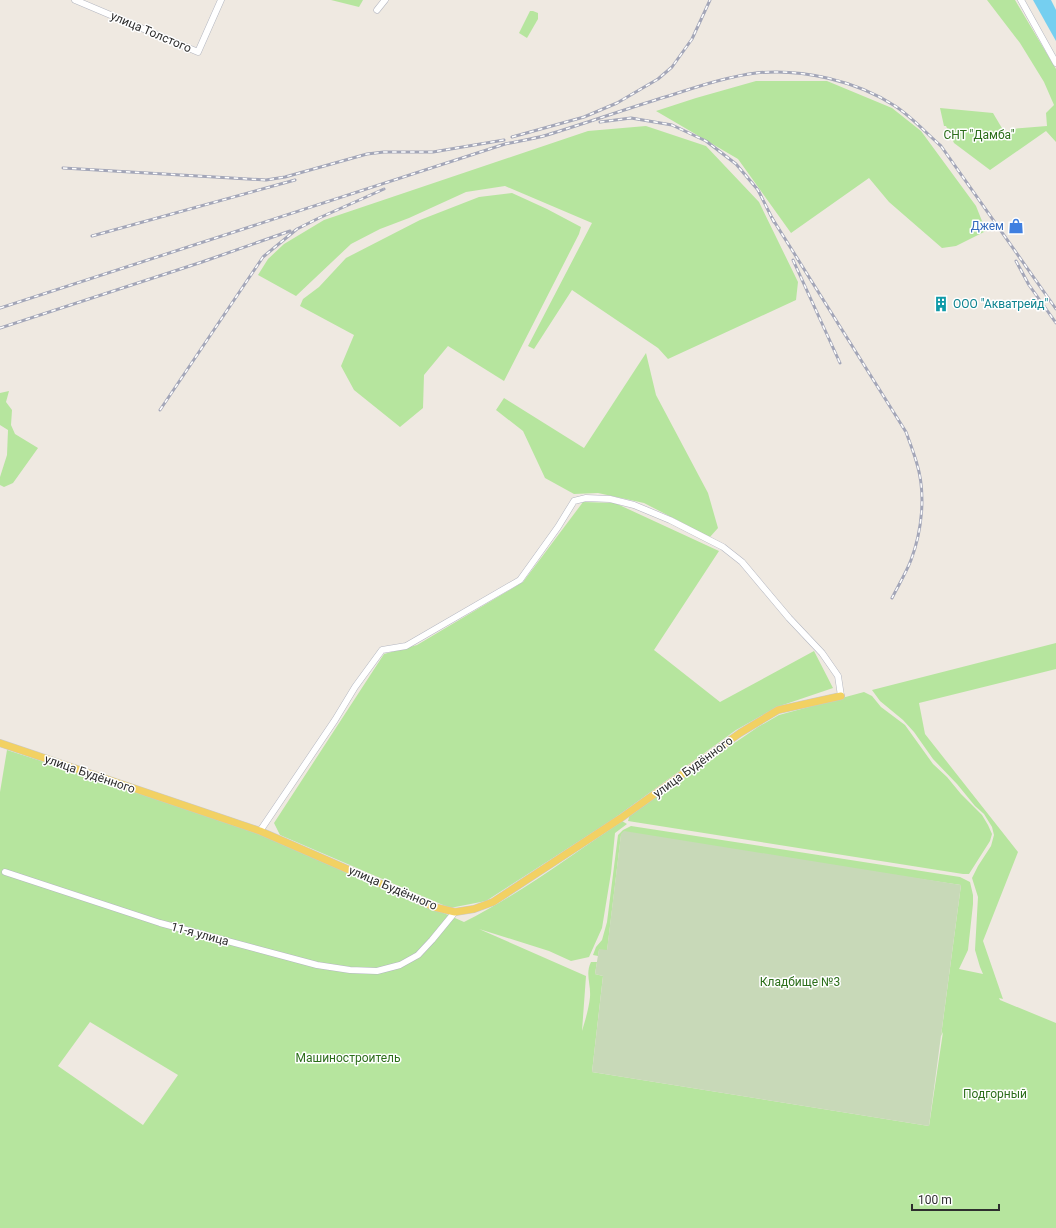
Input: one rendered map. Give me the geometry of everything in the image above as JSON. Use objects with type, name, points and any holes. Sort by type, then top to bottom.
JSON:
[{"type":"main road","name":"улица Будённого","points":[[0,743],[260,831],[434,907],[455,912],[474,909],[492,902],[621,818],[740,733],[778,710],[841,696]]},
{"type":"street","name":"улица Толстого","points":[[75,0],[198,52],[221,0]]},
{"type":"street","points":[[377,10],[384,0]]},
{"type":"street","points":[[1021,0],[1056,63]]},
{"type":"street","points":[[260,831],[382,650],[406,646],[520,580],[558,527],[574,501],[586,498],[610,499],[634,504],[723,546],[742,562],[789,618],[822,653],[838,676],[841,696]]},
{"type":"street","name":"11-я улица","points":[[5,872],[160,923],[317,965],[350,970],[377,971],[400,965],[418,955],[455,912]]},
{"type":"green space","points":[[331,0],[363,0],[359,7]]},
{"type":"green space","name":"СНТ \"Дамба\"","points":[[987,0],[1015,0],[1056,69],[1056,142],[1046,131],[990,170],[954,143],[946,126],[944,126],[940,108],[993,113],[1006,135],[1010,133],[1011,129],[1047,126],[1046,113],[1054,105],[1044,82],[1020,43]]},
{"type":"green space","points":[[530,11],[538,13],[538,19],[527,38],[519,33]]},
{"type":"green space","points":[[756,81],[827,81],[892,108],[921,131],[976,206],[986,231],[956,246],[942,248],[889,202],[869,178],[791,233],[738,159],[656,111]]},
{"type":"green space","points":[[646,126],[706,146],[759,202],[798,282],[796,300],[668,359],[658,348],[572,290],[534,349],[528,346],[592,223],[505,186],[466,192],[409,218],[380,229],[351,244],[296,296],[258,275],[268,259],[284,244],[324,220],[588,131]]},
{"type":"green space","points":[[512,193],[581,227],[579,234],[504,381],[448,346],[424,375],[423,408],[400,427],[354,390],[341,366],[354,335],[300,306],[303,299],[319,287],[346,258],[420,220],[479,197]]},
{"type":"green space","points":[[646,353],[656,395],[708,493],[718,528],[710,537],[644,503],[598,493],[574,494],[545,478],[523,431],[496,410],[504,398],[584,448]]},
{"type":"green space","points":[[9,391],[6,402],[12,410],[11,425],[15,434],[38,448],[13,483],[4,487],[0,485],[0,477],[7,455],[8,430],[0,425],[0,393]]},
{"type":"green space","points":[[583,502],[615,503],[719,551],[654,650],[720,702],[814,651],[833,688],[777,707],[736,730],[612,820],[486,901],[450,908],[280,835],[274,823],[384,654],[417,645],[523,582]]},
{"type":"green space","name":"Машиностроитель","points":[[1056,643],[1056,669],[919,703],[925,734],[1018,852],[983,941],[1003,999],[999,998],[1000,1000],[1056,1023],[1056,1228],[0,1228],[0,792],[7,750],[258,831],[464,922],[525,887],[622,821],[627,824],[615,833],[611,873],[602,928],[589,957],[571,961],[549,951],[479,929],[586,976],[582,1031],[590,997],[588,975],[589,966],[591,962],[597,962],[595,974],[603,976],[592,1072],[929,1126],[943,1032],[941,1036],[961,885],[621,835],[607,951],[599,950],[598,956],[593,955],[596,947],[602,940],[607,922],[618,835],[623,830],[631,826],[960,877],[970,882],[973,895],[973,904],[968,950],[959,969],[983,974],[975,950],[978,897],[972,878],[991,846],[994,835],[992,827],[984,814],[933,759],[914,732],[903,720],[880,701],[872,690]],"holes":[[[90,1022],[178,1075],[143,1125],[58,1066]]]},
{"type":"green space","points":[[864,692],[872,696],[881,707],[905,725],[933,764],[982,815],[988,825],[992,834],[990,841],[969,874],[628,821],[630,814],[758,727],[779,715]]},
{"type":"green space","name":"Кладбище №3","points":[[624,831],[961,885],[929,1126],[592,1072],[603,976],[595,974],[599,949],[607,950],[621,834]]},
{"type":"water","points":[[1033,0],[1051,0],[1056,10],[1056,41]]},
{"type":"railway","points":[[512,137],[584,117],[617,103],[658,79],[672,67],[692,39],[710,0]]},
{"type":"railway","points":[[0,308],[505,144],[547,135],[721,80],[756,73],[773,72],[810,75],[846,83],[880,97],[907,115],[941,146],[1056,309]]},
{"type":"railway","points":[[600,122],[631,118],[672,125],[706,141],[736,164],[758,190],[774,222]]},
{"type":"railway","points":[[63,168],[266,180],[285,177],[367,154],[384,152],[433,152],[504,140]]},
{"type":"railway","points":[[92,236],[295,180]]},
{"type":"railway","points":[[160,410],[263,257],[297,229],[384,189]]},
{"type":"railway","points":[[772,218],[906,432],[915,456],[920,476],[922,500],[920,525],[911,560],[892,598]]},
{"type":"railway","points":[[0,328],[202,262],[290,231]]},
{"type":"railway","points":[[793,260],[840,363]]},
{"type":"railway","points":[[1016,261],[1029,285],[1056,323]]},
{"type":"place","name":"Джем","points":[[1016,226]]},
{"type":"place","name":"ООО \"Акватрейд\"","points":[[941,304]]},
{"type":"park label","name":"Подгорный","points":[[995,1094]]}]
